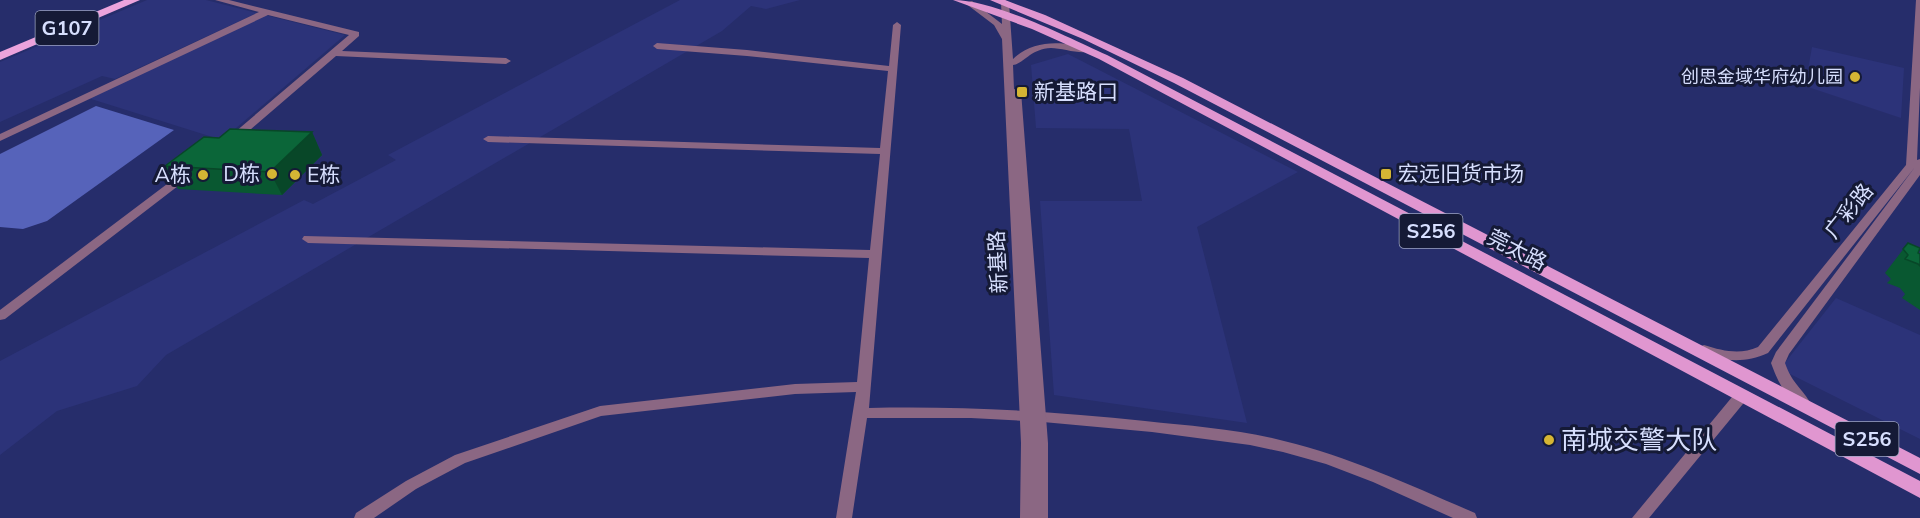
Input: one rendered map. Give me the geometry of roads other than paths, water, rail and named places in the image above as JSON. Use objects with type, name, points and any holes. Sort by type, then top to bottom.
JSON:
[{"type":"highway","name":"G107","points":[[0,50],[121,0]]},
{"type":"highway","name":"G107","points":[[0,56],[134,0]]},
{"type":"main road","name":"莞太路","points":[[963,2],[1006,8],[1077,32],[1211,98],[1688,344],[1920,467]]},
{"type":"main road","name":"莞太路","points":[[1006,8],[1920,490]]},
{"type":"street","points":[[219,0],[356,34],[220,149]]},
{"type":"street","name":"广彩路","points":[[1688,344],[1729,357],[1755,355],[1763,350],[1911,165],[1920,0]]},
{"type":"street","points":[[963,2],[997,23],[1006,38]]},
{"type":"street","name":"新基路","points":[[1006,8],[1006,38],[1040,518]]},
{"type":"street","name":"新基路","points":[[1006,8],[1014,63],[1032,416],[1028,518]]},
{"type":"street","points":[[0,138],[267,12]]},
{"type":"street","points":[[844,518],[861,413],[897,25]]},
{"type":"street","points":[[1014,63],[1026,52],[1040,46],[1064,45],[1089,50]]},
{"type":"street","points":[[657,46],[893,69]]},
{"type":"street","points":[[334,53],[506,61]]},
{"type":"street","points":[[488,139],[884,151]]},
{"type":"street","name":"广彩路","points":[[1813,410],[1790,389],[1778,363],[1783,352],[1920,168],[1920,162]]},
{"type":"street","points":[[0,316],[193,170]]},
{"type":"street","points":[[309,239],[875,254]]},
{"type":"street","points":[[362,518],[411,484],[460,459],[600,411],[795,389],[863,387]]},
{"type":"street","points":[[1640,518],[1742,395]]},
{"type":"street","points":[[861,413],[923,411],[1032,416],[1197,432],[1282,446],[1363,471],[1469,518]]},
{"type":"water","points":[[96,106],[174,130],[47,221],[23,229],[0,227],[0,154]]},
{"type":"place","name":"创思金域华府幼儿园","points":[[1855,77]]},
{"type":"place","name":"新基路口","points":[[1022,92]]},
{"type":"place","name":"D栋","points":[[272,174]]},
{"type":"place","name":"宏远旧货市场","points":[[1386,174]]},
{"type":"place","name":"A栋","points":[[203,175]]},
{"type":"place","name":"E栋","points":[[295,175]]},
{"type":"place","name":"南城交警大队","points":[[1549,440]]}]
